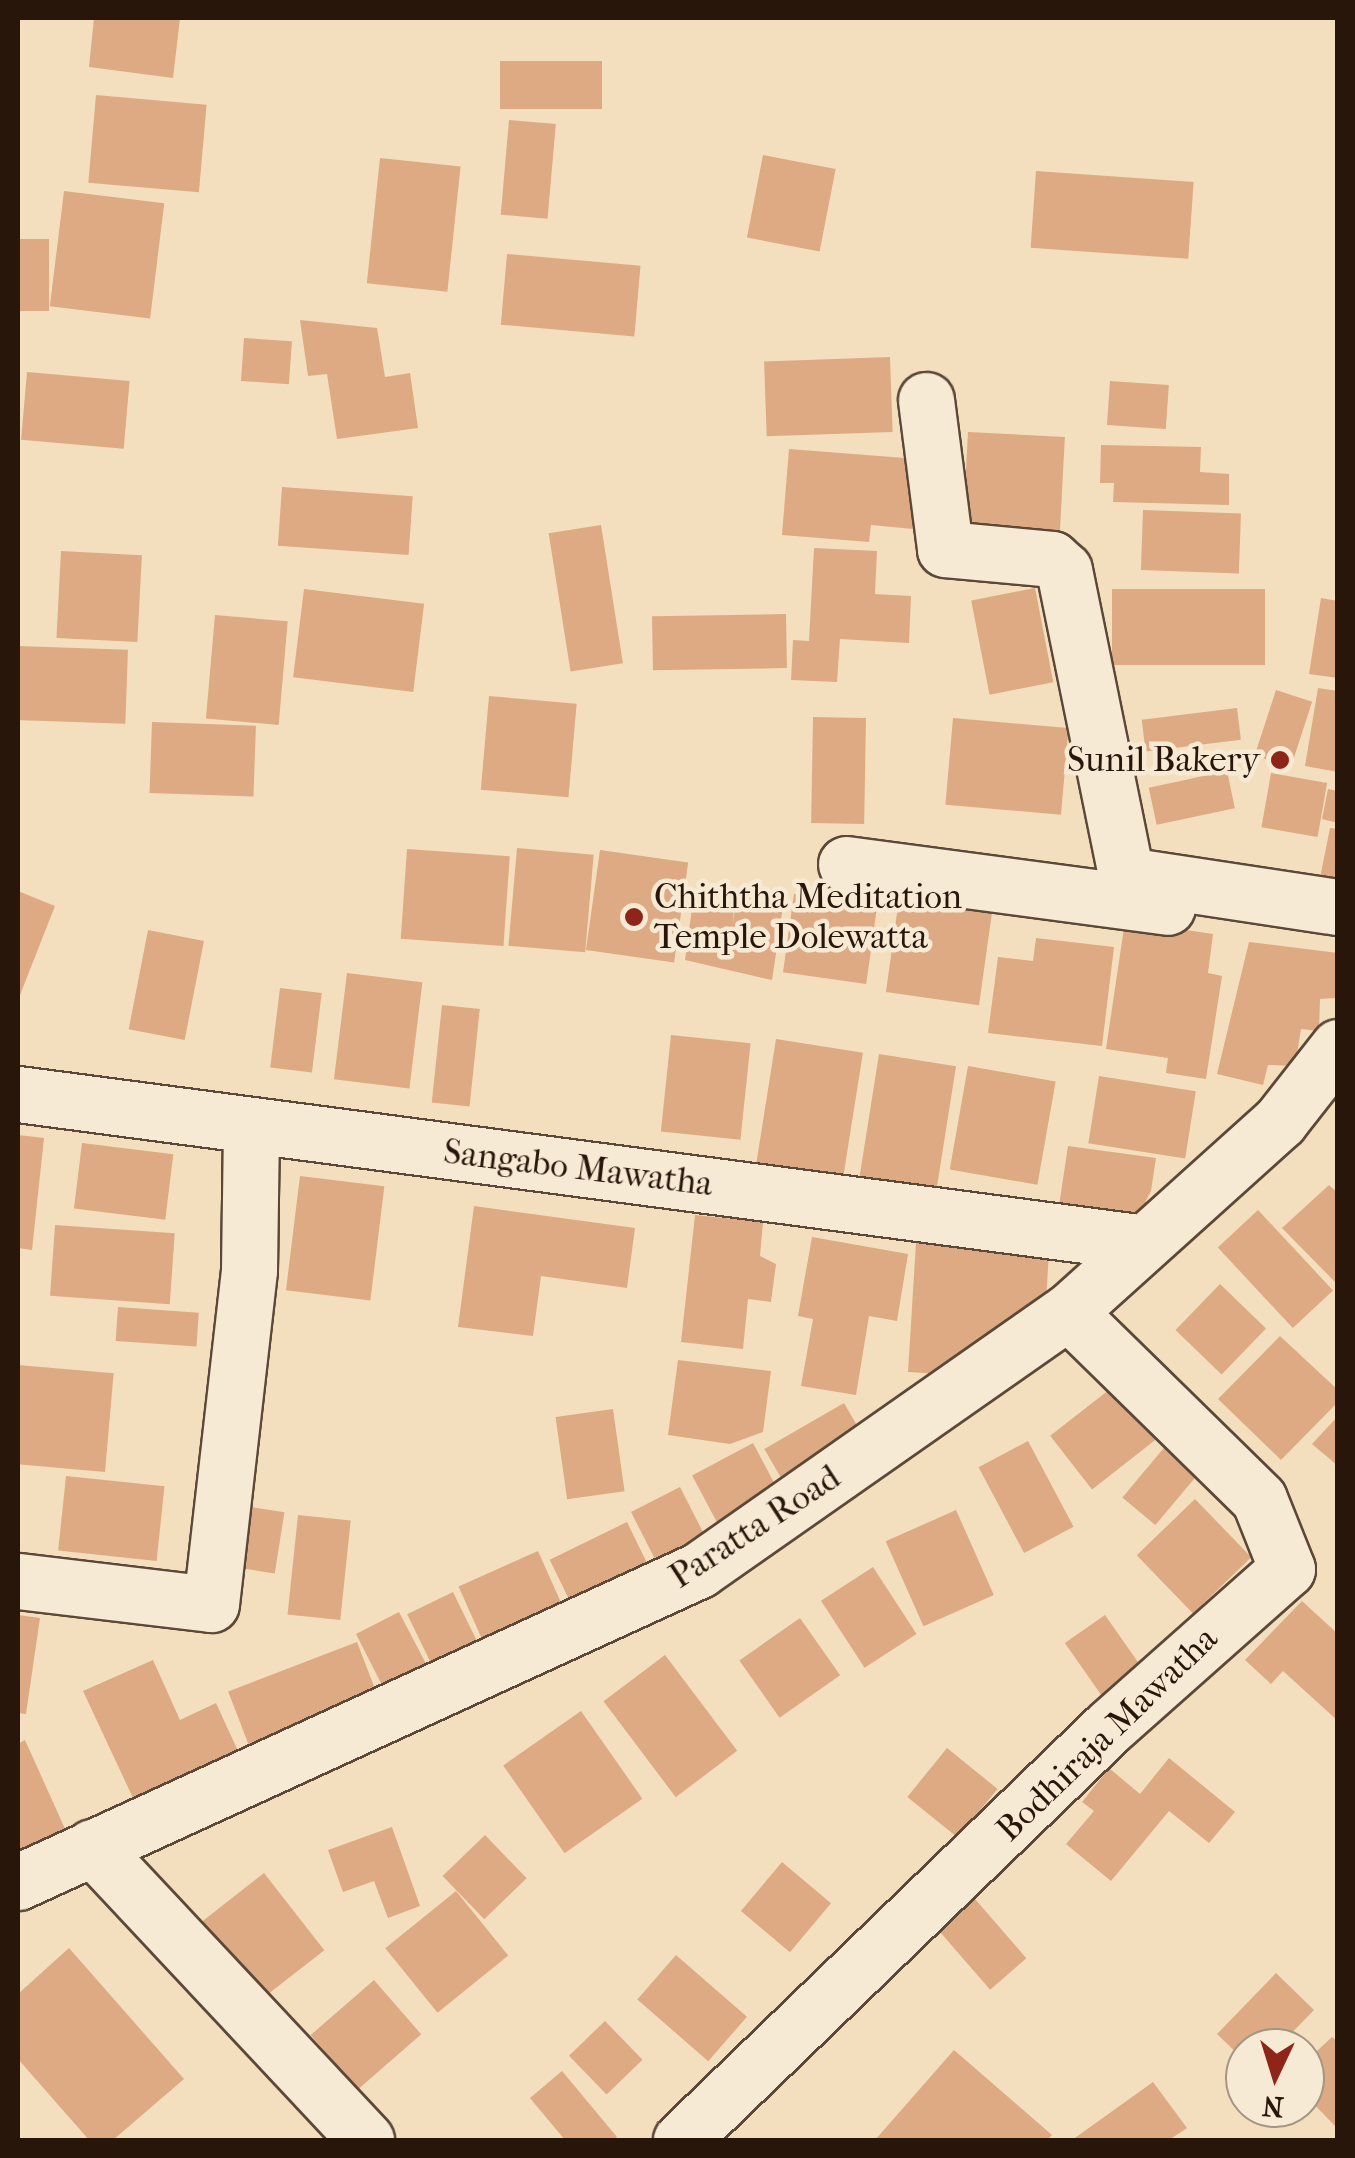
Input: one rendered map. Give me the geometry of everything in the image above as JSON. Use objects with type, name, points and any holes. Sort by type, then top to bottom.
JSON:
[{"type":"street","points":[[926,400],[945,550],[1052,558],[1064,570],[1126,875],[1338,907]]},
{"type":"street","points":[[846,864],[1338,936]]},
{"type":"street","name":"Paratta Road","points":[[18,1882],[699,1570],[1068,1312],[1138,1242],[1280,1121],[1338,1047]]},
{"type":"street","name":"Sangabo Mawatha","points":[[18,1094],[1138,1242]]},
{"type":"street","points":[[18,1580],[211,1604],[248,1270],[251,1125]]},
{"type":"street","name":"Bodhiraja Mawatha","points":[[680,2140],[1109,1727],[1287,1569],[1259,1500],[1068,1312]]},
{"type":"street","points":[[92,1848],[366,2140]]},
{"type":"building","points":[[94,18],[180,18],[173,78],[89,67]]},
{"type":"building","points":[[500,61],[602,61],[602,109],[500,109]]},
{"type":"building","points":[[96,95],[207,105],[199,192],[88,183]]},
{"type":"building","points":[[509,120],[556,124],[548,219],[501,215]]},
{"type":"building","points":[[763,155],[836,169],[820,252],[747,237]]},
{"type":"building","points":[[380,158],[461,166],[447,292],[367,283]]},
{"type":"building","points":[[1036,171],[1194,182],[1188,259],[1031,248]]},
{"type":"building","points":[[64,191],[164,203],[150,318],[50,306]]},
{"type":"building","points":[[18,239],[49,239],[49,311],[18,311]]},
{"type":"building","points":[[507,254],[640,266],[634,336],[501,325]]},
{"type":"building","points":[[300,320],[377,328],[385,377],[410,373],[418,428],[337,439],[327,374],[308,376]]},
{"type":"building","points":[[244,338],[292,341],[289,384],[241,381]]},
{"type":"building","points":[[890,357],[893,432],[767,436],[764,361]]},
{"type":"building","points":[[27,372],[130,381],[124,449],[21,440]]},
{"type":"building","points":[[1110,381],[1169,385],[1166,429],[1107,425]]},
{"type":"building","points":[[968,432],[1065,437],[1060,536],[963,531]]},
{"type":"building","points":[[1101,445],[1201,447],[1200,472],[1229,474],[1229,505],[1113,502],[1114,483],[1100,483]]},
{"type":"building","points":[[789,449],[918,459],[913,529],[871,525],[869,542],[782,535]]},
{"type":"building","points":[[282,487],[413,496],[409,555],[278,546]]},
{"type":"building","points":[[1143,510],[1241,513],[1239,573],[1141,570]]},
{"type":"building","points":[[601,525],[623,663],[571,672],[549,533]]},
{"type":"building","points":[[814,548],[877,551],[875,594],[911,596],[909,643],[840,639],[837,682],[791,680],[793,640],[809,641]]},
{"type":"building","points":[[61,551],[142,555],[137,642],[56,638]]},
{"type":"building","points":[[1035,588],[1053,682],[990,695],[971,600]]},
{"type":"building","points":[[304,589],[424,604],[413,692],[293,677]]},
{"type":"building","points":[[1112,589],[1265,589],[1265,665],[1112,665]]},
{"type":"building","points":[[1321,598],[1338,601],[1338,678],[1309,674]]},
{"type":"building","points":[[786,614],[787,668],[653,670],[652,616]]},
{"type":"building","points":[[215,615],[288,621],[279,725],[206,719]]},
{"type":"building","points":[[18,646],[128,650],[125,724],[18,720]]},
{"type":"building","points":[[1318,688],[1338,691],[1338,772],[1305,766]]},
{"type":"building","points":[[1276,690],[1312,702],[1291,767],[1255,756]]},
{"type":"building","points":[[489,696],[577,704],[568,797],[481,790]]},
{"type":"building","points":[[1237,708],[1241,740],[1146,751],[1142,720]]},
{"type":"building","points":[[813,717],[866,718],[864,824],[811,823]]},
{"type":"building","points":[[953,718],[1069,728],[1061,815],[945,805]]},
{"type":"building","points":[[152,722],[256,726],[253,797],[150,793]]},
{"type":"building","points":[[1227,771],[1235,808],[1157,825],[1149,788]]},
{"type":"building","points":[[1271,773],[1327,783],[1318,837],[1261,827]]},
{"type":"building","points":[[1328,789],[1338,791],[1338,823],[1322,819]]},
{"type":"building","points":[[1330,828],[1338,829],[1338,892],[1318,888]]},
{"type":"building","points":[[517,848],[594,855],[585,952],[508,946]]},
{"type":"building","points":[[407,849],[510,856],[503,946],[401,939]]},
{"type":"building","points":[[600,850],[688,862],[674,962],[586,950]]},
{"type":"building","points":[[18,891],[55,906],[18,1000]]},
{"type":"building","points":[[737,893],[784,900],[772,980],[685,960],[693,901],[734,906],[733,924]]},
{"type":"building","points":[[794,894],[877,906],[866,984],[783,972]]},
{"type":"building","points":[[899,899],[992,912],[979,1005],[886,992]]},
{"type":"building","points":[[1125,921],[1213,934],[1208,973],[1222,976],[1206,1079],[1166,1073],[1168,1058],[1106,1049]]},
{"type":"building","points":[[148,930],[204,941],[185,1040],[129,1029]]},
{"type":"building","points":[[1036,938],[1114,947],[1102,1046],[988,1033],[998,957],[1033,961]]},
{"type":"building","points":[[1249,942],[1338,953],[1335,998],[1320,999],[1319,1031],[1301,1029],[1295,1066],[1268,1065],[1263,1085],[1217,1074]]},
{"type":"building","points":[[347,973],[422,982],[409,1088],[334,1079]]},
{"type":"building","points":[[280,988],[322,993],[312,1073],[270,1067]]},
{"type":"building","points":[[442,1005],[480,1009],[470,1106],[432,1102]]},
{"type":"building","points":[[671,1035],[751,1043],[740,1140],[661,1131]]},
{"type":"building","points":[[776,1039],[863,1053],[843,1177],[756,1163]]},
{"type":"building","points":[[879,1054],[956,1066],[936,1192],[859,1179]]},
{"type":"building","points":[[968,1066],[1056,1081],[1037,1185],[950,1169]]},
{"type":"building","points":[[1099,1076],[1196,1091],[1185,1158],[1088,1143]]},
{"type":"building","points":[[18,1135],[44,1138],[32,1250],[18,1248]]},
{"type":"building","points":[[82,1143],[173,1154],[165,1220],[74,1209]]},
{"type":"building","points":[[1068,1146],[1156,1158],[1151,1191],[1131,1230],[1057,1219]]},
{"type":"building","points":[[300,1176],[384,1186],[370,1301],[286,1290]]},
{"type":"building","points":[[1329,1185],[1338,1193],[1338,1285],[1282,1228]]},
{"type":"building","points":[[474,1206],[635,1228],[627,1288],[541,1276],[533,1336],[458,1327]]},
{"type":"building","points":[[1258,1210],[1333,1290],[1293,1328],[1218,1248]]},
{"type":"building","points":[[695,1215],[763,1222],[760,1256],[776,1264],[771,1302],[748,1299],[743,1349],[681,1342]]},
{"type":"building","points":[[55,1225],[175,1233],[170,1304],[50,1296]]},
{"type":"building","points":[[812,1237],[908,1254],[897,1321],[869,1316],[856,1395],[801,1386],[813,1319],[798,1316]]},
{"type":"building","points":[[916,1243],[1049,1251],[1046,1302],[958,1375],[908,1372]]},
{"type":"building","points":[[1220,1284],[1266,1328],[1222,1374],[1176,1330]]},
{"type":"building","points":[[118,1307],[199,1313],[196,1347],[116,1341]]},
{"type":"building","points":[[1280,1336],[1338,1390],[1338,1402],[1281,1460],[1218,1399]]},
{"type":"building","points":[[678,1360],[771,1371],[763,1432],[730,1444],[668,1435]]},
{"type":"building","points":[[18,1365],[114,1373],[105,1472],[18,1464]]},
{"type":"building","points":[[1114,1386],[1156,1440],[1092,1489],[1050,1436]]},
{"type":"building","points":[[844,1403],[869,1446],[789,1492],[764,1449]]},
{"type":"building","points":[[613,1409],[625,1491],[567,1499],[556,1417]]},
{"type":"building","points":[[1338,1416],[1338,1466],[1312,1444]]},
{"type":"building","points":[[1028,1441],[1074,1527],[1024,1553],[979,1467]]},
{"type":"building","points":[[753,1443],[783,1500],[722,1532],[692,1475]]},
{"type":"building","points":[[1168,1443],[1201,1471],[1155,1525],[1122,1497]]},
{"type":"building","points":[[66,1476],[164,1486],[157,1561],[58,1551]]},
{"type":"building","points":[[680,1487],[704,1534],[655,1559],[631,1512]]},
{"type":"building","points":[[1195,1499],[1251,1557],[1193,1614],[1137,1555]]},
{"type":"building","points":[[238,1505],[284,1512],[275,1574],[228,1566]]},
{"type":"building","points":[[956,1510],[994,1595],[923,1626],[886,1541]]},
{"type":"building","points":[[298,1515],[351,1521],[340,1620],[288,1614]]},
{"type":"building","points":[[627,1522],[654,1578],[577,1615],[550,1560]]},
{"type":"building","points":[[538,1551],[567,1616],[487,1651],[459,1586]]},
{"type":"building","points":[[873,1567],[917,1634],[865,1668],[821,1601]]},
{"type":"building","points":[[453,1592],[484,1656],[438,1678],[407,1614]]},
{"type":"building","points":[[1302,1601],[1338,1634],[1338,1721],[1283,1671],[1271,1684],[1245,1660]]},
{"type":"building","points":[[399,1612],[435,1681],[383,1687],[356,1634]]},
{"type":"building","points":[[18,1615],[40,1618],[26,1714],[18,1713]]},
{"type":"building","points":[[1105,1615],[1142,1667],[1102,1696],[1065,1643]]},
{"type":"building","points":[[800,1618],[840,1675],[780,1718],[739,1660]]},
{"type":"building","points":[[357,1642],[379,1700],[250,1749],[228,1691]]},
{"type":"building","points":[[665,1655],[737,1751],[676,1797],[604,1701]]},
{"type":"building","points":[[153,1660],[180,1720],[216,1703],[238,1751],[133,1798],[83,1691]]},
{"type":"building","points":[[581,1711],[642,1799],[565,1853],[503,1765]]},
{"type":"building","points":[[25,1740],[66,1831],[18,1852],[18,1744]]},
{"type":"building","points":[[947,1748],[998,1789],[958,1838],[907,1797]]},
{"type":"building","points":[[1169,1758],[1235,1812],[1209,1843],[1169,1811],[1111,1881],[1066,1844],[1094,1811],[1082,1802],[1109,1768],[1140,1794]]},
{"type":"building","points":[[392,1827],[420,1906],[388,1918],[374,1881],[343,1892],[328,1850]]},
{"type":"building","points":[[485,1835],[527,1878],[484,1919],[443,1876]]},
{"type":"building","points":[[782,1862],[831,1903],[790,1952],[741,1911]]},
{"type":"building","points":[[264,1873],[324,1950],[262,1999],[202,1922]]},
{"type":"building","points":[[456,1891],[508,1956],[438,2013],[385,1948]]},
{"type":"building","points":[[968,1891],[1026,1958],[990,1990],[932,1922]]},
{"type":"building","points":[[69,1948],[184,2079],[113,2140],[89,2140],[18,2059],[18,1994]]},
{"type":"building","points":[[676,1955],[747,2017],[708,2061],[637,2000]]},
{"type":"building","points":[[1276,1973],[1314,2010],[1296,2028],[1225,2028],[1225,2042],[1217,2034]]},
{"type":"building","points":[[374,1980],[421,2034],[358,2089],[311,2035]]},
{"type":"building","points":[[605,2021],[643,2060],[607,2095],[569,2056]]},
{"type":"building","points":[[1332,2037],[1338,2042],[1338,2129],[1325,2116],[1325,2043]]},
{"type":"building","points":[[954,2050],[1052,2135],[1047,2140],[875,2140]]},
{"type":"building","points":[[562,2071],[617,2137],[565,2140],[530,2098]]},
{"type":"building","points":[[1153,2082],[1187,2128],[1169,2140],[1072,2140]]},
{"type":"place","name":"Sunil Bakery","points":[[1280,760]]},
{"type":"place","name":"Chiththa Meditation Temple Dolewatta","points":[[634,917]]}]
